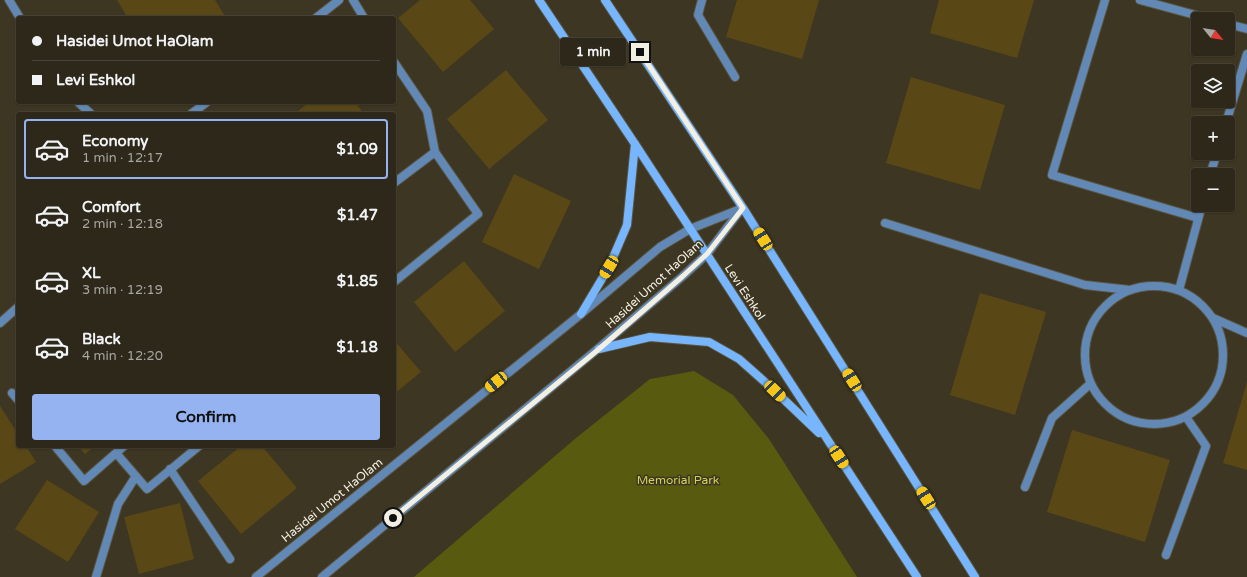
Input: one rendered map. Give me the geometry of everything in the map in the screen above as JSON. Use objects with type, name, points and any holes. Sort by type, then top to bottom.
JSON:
[{"type":"main road","name":"Levi Eshkol","points":[[539,0],[635,144],[917,577]]},
{"type":"main road","points":[[606,0],[743,208],[975,577]]},
{"type":"main road","points":[[581,314],[609,267],[627,225],[635,144]]},
{"type":"main road","points":[[599,349],[650,337],[709,342],[739,359],[830,444]]},
{"type":"street","points":[[9,0],[19,16]]},
{"type":"street","points":[[319,16],[339,0]]},
{"type":"street","points":[[353,0],[363,16]]},
{"type":"street","points":[[702,0],[698,15],[735,77]]},
{"type":"street","points":[[1105,0],[1052,175],[1198,218]]},
{"type":"street","points":[[1140,0],[1191,14]]},
{"type":"street","points":[[1235,26],[1247,29]]},
{"type":"street","points":[[1228,116],[1244,72],[1247,54]]},
{"type":"street","points":[[396,65],[427,111],[435,152],[478,214],[396,280]]},
{"type":"street","points":[[80,104],[89,112]]},
{"type":"street","points":[[194,112],[204,104]]},
{"type":"street","points":[[396,181],[435,152]]},
{"type":"street","name":"Hasidei Umot HaOlam","points":[[256,577],[581,314],[660,247],[690,229],[743,208]]},
{"type":"street","name":"Hasidei Umot HaOlam","points":[[322,577],[599,349],[707,254],[743,208]]},
{"type":"street","points":[[1179,290],[1200,212]]},
{"type":"street","points":[[885,223],[1085,285],[1130,290]]},
{"type":"street","points":[[1146,286],[1163,286],[1179,290],[1198,301],[1213,318],[1222,339],[1223,362],[1221,370],[1217,384],[1204,403],[1186,417],[1165,424],[1142,424],[1120,417],[1103,403],[1090,384],[1085,362],[1086,339],[1095,318],[1111,301],[1130,290],[1146,286]]},
{"type":"street","points":[[0,322],[16,309]]},
{"type":"street","points":[[1213,318],[1247,333]]},
{"type":"street","points":[[1025,487],[1052,418],[1090,384]]},
{"type":"street","points":[[12,393],[16,398]]},
{"type":"street","points":[[1166,556],[1206,446],[1186,417]]},
{"type":"street","points":[[57,448],[84,481],[122,448]]},
{"type":"street","points":[[116,453],[147,489],[196,448]]},
{"type":"street","points":[[170,469],[230,559]]},
{"type":"street","points":[[96,577],[118,504],[136,476]]},
{"type":"green space","name":"Memorial Park","points":[[694,371],[733,395],[769,439],[857,577],[414,577],[576,438],[650,379]]},
{"type":"building","points":[[117,0],[215,0],[225,16],[127,16]]},
{"type":"building","points":[[420,0],[470,0],[494,29],[443,72],[398,18]]},
{"type":"building","points":[[737,0],[819,0],[802,59],[726,37]]},
{"type":"building","points":[[939,0],[1034,0],[1017,58],[930,33]]},
{"type":"building","points":[[506,70],[548,120],[489,169],[447,119]]},
{"type":"building","points":[[911,77],[1005,105],[980,190],[886,163]]},
{"type":"building","points":[[307,104],[356,104],[362,112],[297,112]]},
{"type":"building","points":[[514,174],[571,201],[539,269],[482,242]]},
{"type":"building","points":[[464,261],[505,311],[455,352],[414,302]]},
{"type":"building","points":[[980,293],[1046,312],[1015,415],[950,395]]},
{"type":"building","points":[[396,342],[421,372],[396,392]]},
{"type":"building","points":[[1247,382],[1247,470],[1223,463]]},
{"type":"building","points":[[0,406],[16,431],[16,448],[27,448],[36,462],[0,484]]},
{"type":"building","points":[[1072,430],[1170,460],[1145,542],[1047,512]]},
{"type":"building","points":[[80,448],[92,448],[85,454]]},
{"type":"building","points":[[239,448],[264,448],[297,488],[241,534],[198,481]]},
{"type":"building","points":[[47,480],[99,512],[68,562],[15,529]]},
{"type":"building","points":[[180,503],[194,559],[139,574],[124,517]]},
{"type":"route","points":[[393,518],[599,349],[683,276],[707,254],[743,208],[640,52]]}]
